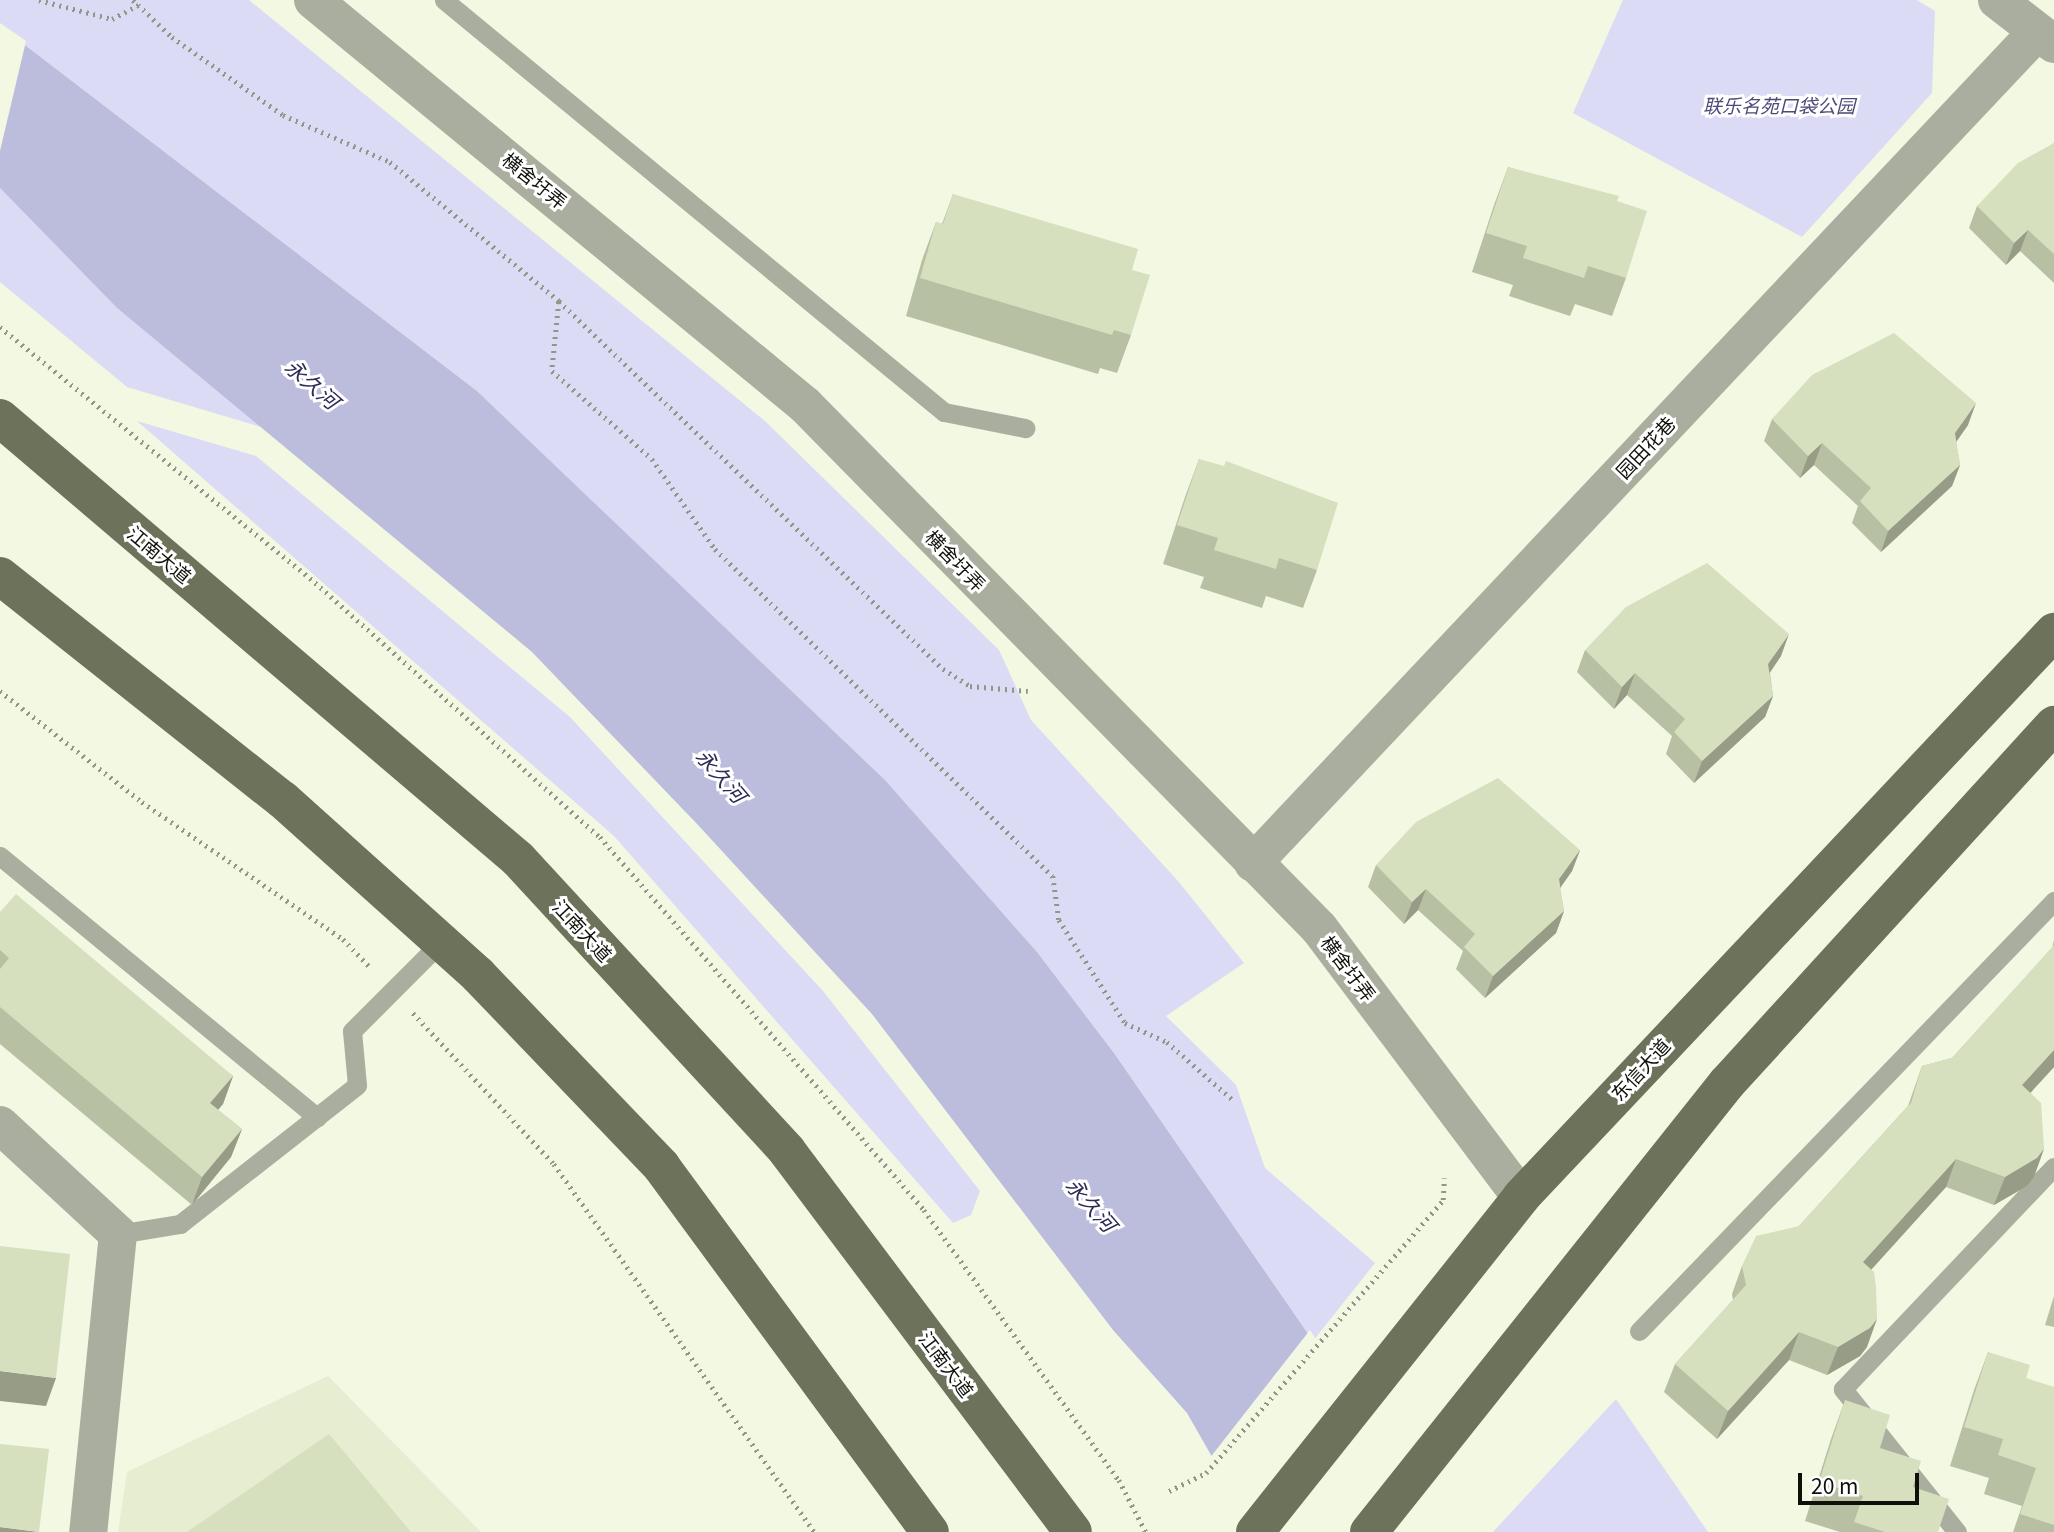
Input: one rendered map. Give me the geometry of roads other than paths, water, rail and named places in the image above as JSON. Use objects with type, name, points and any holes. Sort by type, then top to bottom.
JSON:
[{"type":"main road","name":"江南大道","points":[[0,418],[518,859],[787,1151],[1073,1532]]},
{"type":"main road","points":[[0,576],[283,800],[441,942],[661,1166],[930,1532]]},
{"type":"main road","name":"东信大道","points":[[1255,1532],[1521,1197],[2054,632]]},
{"type":"main road","points":[[1369,1532],[1727,1083],[2048,742]]},
{"type":"street","name":"横舍圩弄","points":[[313,0],[805,405],[1319,928],[1521,1197]]},
{"type":"street","points":[[1997,0],[2045,38]]},
{"type":"street","name":"园田花巷","points":[[1253,863],[2045,38]]},
{"type":"street","points":[[0,1125],[118,1234],[88,1532]]},
{"type":"lane","points":[[444,0],[944,412],[1025,428]]},
{"type":"lane","points":[[0,856],[317,1116]]},
{"type":"lane","points":[[1639,1331],[2054,901]]},
{"type":"lane","points":[[118,1234],[180,1224],[357,1085],[352,1031],[441,942]]},
{"type":"lane","points":[[1957,1532],[1843,1389],[2054,1167]]},
{"type":"water","name":"永久河","points":[[0,26],[477,391],[885,780],[1037,952],[1114,1053],[1313,1341],[1255,1532],[1187,1413],[1113,1330],[872,1014],[699,826],[532,652],[117,308],[0,188]]},
{"type":"park label","name":"联乐名苑口袋公园","points":[[1779,105]]}]
